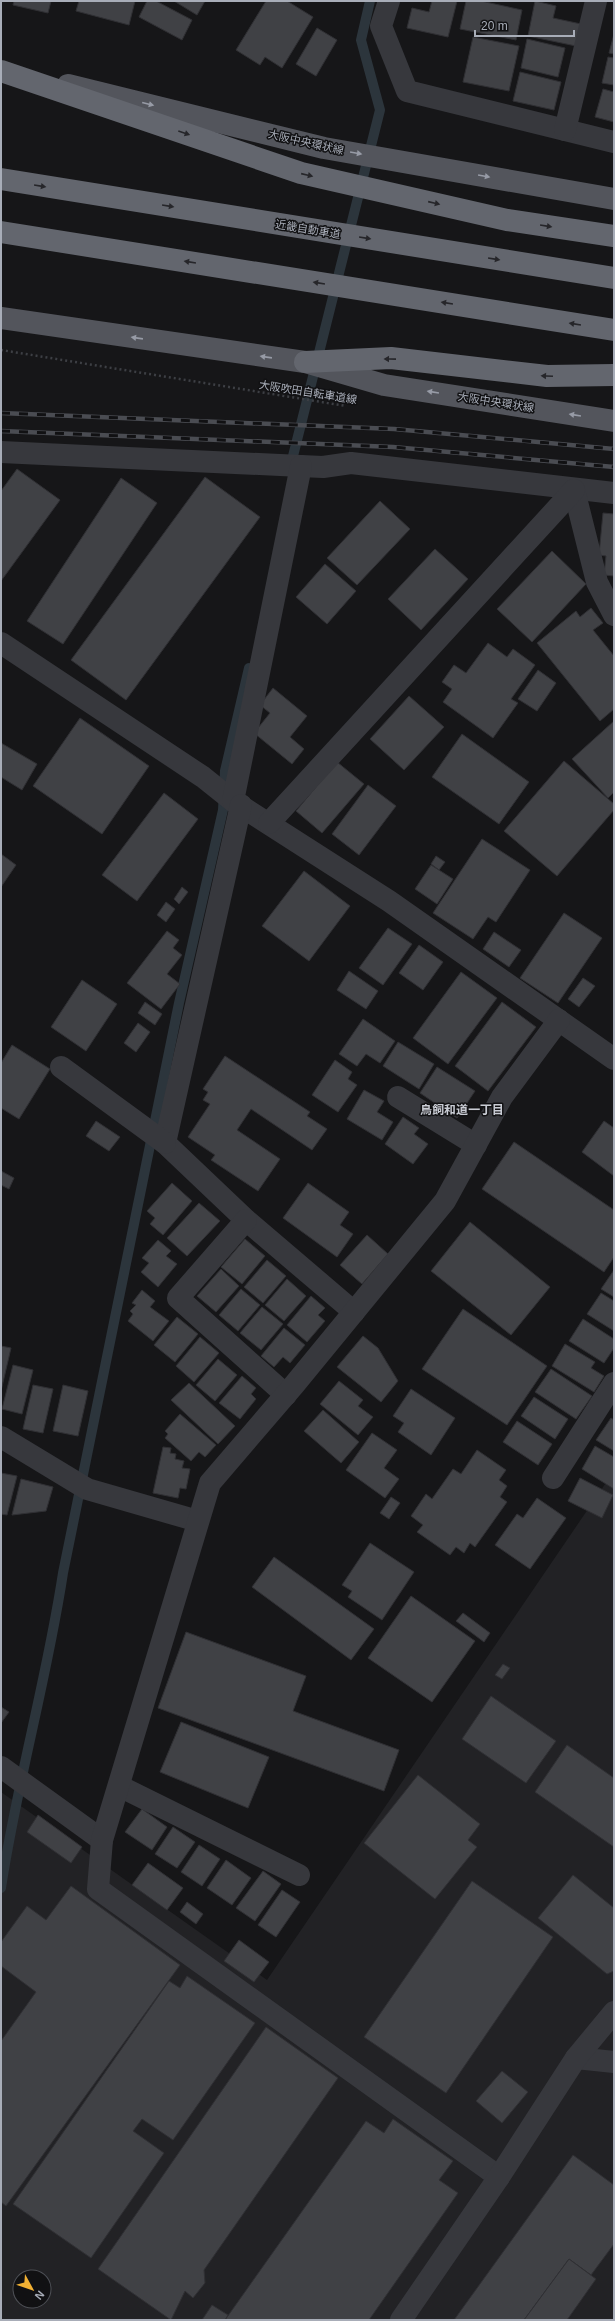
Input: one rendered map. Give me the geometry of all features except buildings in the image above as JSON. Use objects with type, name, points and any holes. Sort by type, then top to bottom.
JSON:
[{"type":"highway","points":[[1,70],[301,173],[507,220],[614,236]]},
{"type":"highway","name":"近畿自動車道","points":[[1,180],[614,278]]},
{"type":"highway","points":[[1,232],[614,330]]},
{"type":"highway","points":[[305,362],[391,358],[547,376],[614,375]]},
{"type":"main road","name":"大阪中央環状線","points":[[1,70],[324,148],[614,199]]},
{"type":"main road","name":"大阪中央環状線","points":[[1,318],[305,362],[384,384],[614,421]]},
{"type":"street","points":[[389,1],[381,26],[407,91],[614,142]]},
{"type":"street","points":[[565,130],[596,1]]},
{"type":"street","points":[[1,452],[312,466],[351,463],[574,490],[614,493]]},
{"type":"street","points":[[165,1143],[237,803],[312,466]]},
{"type":"street","points":[[574,490],[597,582],[614,615]]},
{"type":"street","points":[[269,823],[574,490]]},
{"type":"street","points":[[1,643],[203,777],[237,803],[388,901],[614,1059]]},
{"type":"street","points":[[498,2177],[98,1888],[102,1840],[210,1483],[286,1395],[445,1201],[502,1098],[559,1020]]},
{"type":"street","points":[[61,1066],[165,1143],[246,1220],[354,1312]]},
{"type":"street","points":[[398,1097],[476,1145]]},
{"type":"street","points":[[246,1220],[178,1298],[286,1395]]},
{"type":"street","points":[[553,1478],[614,1383]]},
{"type":"street","points":[[1,1437],[66,1478],[87,1489],[198,1521]]},
{"type":"street","points":[[1,1767],[102,1840]]},
{"type":"street","points":[[119,1786],[299,1875]]},
{"type":"street","points":[[401,2320],[498,2177],[576,2058],[614,2012]]},
{"type":"street","points":[[576,2058],[614,2062]]},
{"type":"path","name":"大阪吹田自転車道線","points":[[1,350],[347,406]]},
{"type":"shaded area","points":[[614,1471],[614,2320],[1,2320],[1,1792],[267,1980]]},
{"type":"waterway","points":[[290,468],[380,110],[361,40],[370,1]]},
{"type":"waterway","points":[[1,1888],[15,1809],[49,1652],[63,1573],[179,1003],[223,810],[225,771],[249,668]]},
{"type":"railway","points":[[1,413],[394,429],[614,449]]},
{"type":"railway","points":[[1,431],[393,447],[614,467]]},
{"type":"district","name":"鳥飼和道一丁目","points":[[462,1110]]}]
